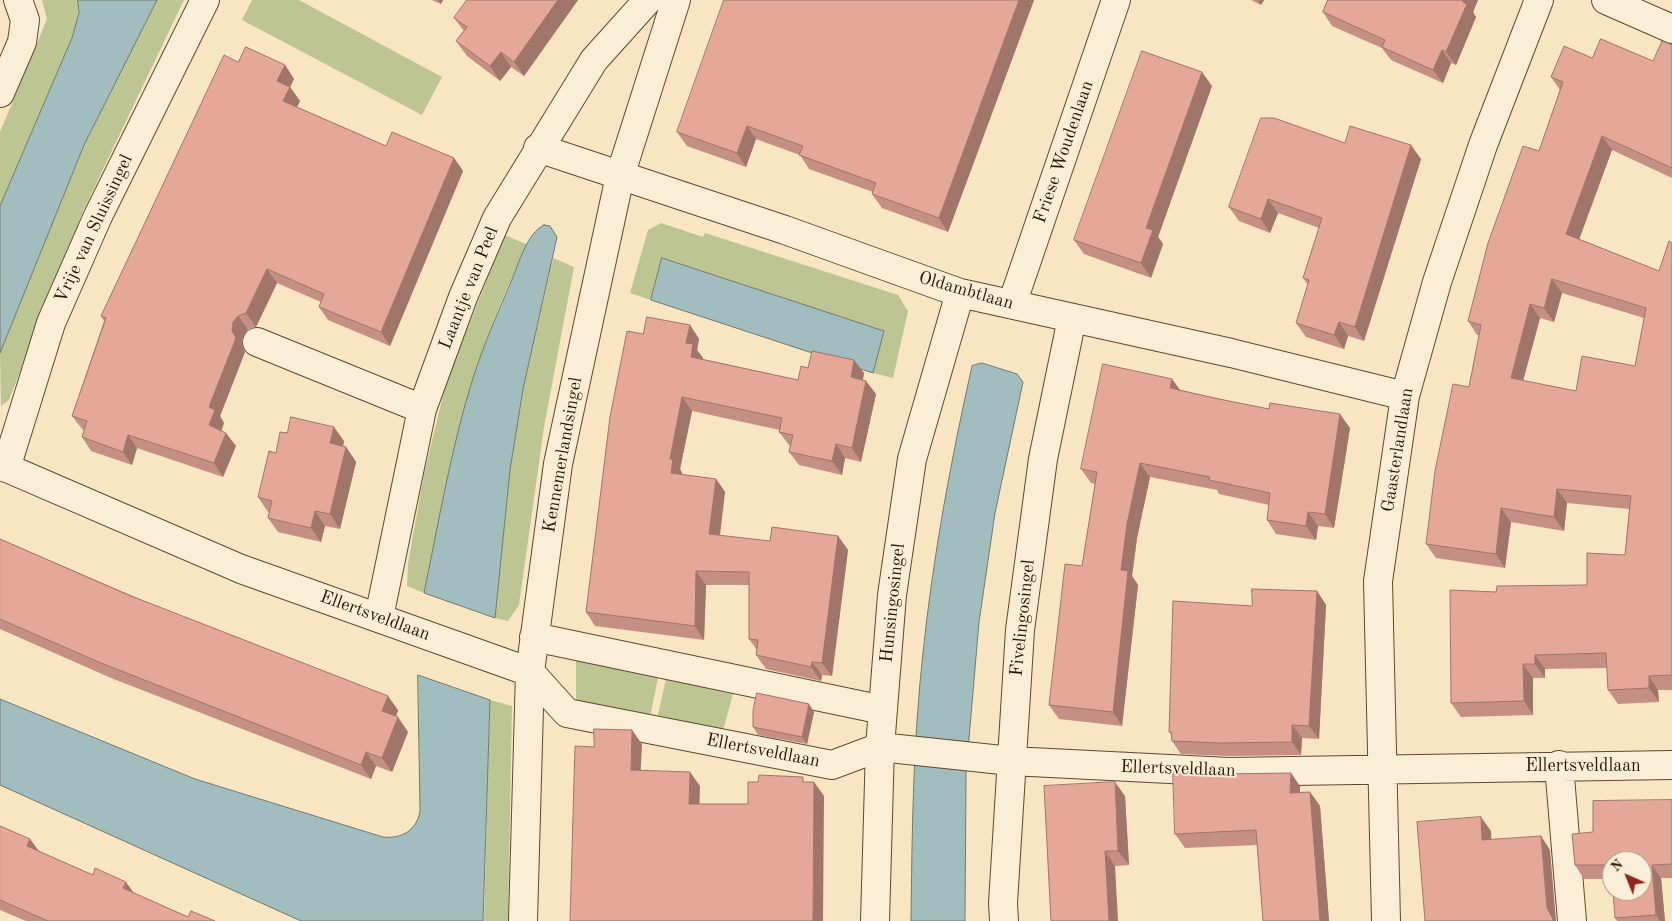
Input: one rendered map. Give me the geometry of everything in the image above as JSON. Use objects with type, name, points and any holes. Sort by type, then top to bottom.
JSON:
[{"type":"street","points":[[0,93],[22,42],[24,20],[18,0]]},
{"type":"street","name":"Vrije van Sluissingel","points":[[3,467],[51,323],[98,216],[206,0]]},
{"type":"street","name":"Laantje van Peel","points":[[379,617],[422,409],[462,297],[497,218],[538,148],[594,60],[648,0]]},
{"type":"street","name":"Kennemerlandsingel","points":[[523,921],[530,672],[558,464],[620,176],[676,0]]},
{"type":"street","name":"Friese Woudenlaan","points":[[1012,304],[1116,0]]},
{"type":"street","name":"Gaasterlandlaan","points":[[1386,921],[1378,581],[1405,396],[1437,282],[1483,145],[1539,0]]},
{"type":"street","points":[[1606,0],[1672,29]]},
{"type":"street","name":"Oldambtlaan","points":[[538,148],[785,230],[960,293],[1231,353],[1405,396]]},
{"type":"street","name":"Hunsingosingel","points":[[875,921],[880,747],[892,595],[912,459],[960,293]]},
{"type":"street","name":"Fivelingosingel","points":[[1004,921],[1003,903],[1020,630],[1043,459],[1072,318]]},
{"type":"street","points":[[257,342],[422,409]]},
{"type":"street","name":"Ellertsveldlaan","points":[[3,467],[241,569],[530,672],[567,712],[832,765],[880,747],[1011,761],[1229,772],[1558,765],[1672,765]]},
{"type":"street","points":[[534,637],[882,710]]},
{"type":"street","points":[[1558,765],[1572,921]]},
{"type":"green space","points":[[42,0],[78,0],[79,12],[72,38],[0,206],[0,132],[47,19]]},
{"type":"green space","points":[[157,0],[184,0],[84,209],[9,400],[1,406],[0,353],[29,277],[84,145]]},
{"type":"green space","points":[[252,0],[299,0],[442,77],[422,115],[242,20]]},
{"type":"green space","points":[[661,223],[703,237],[705,233],[898,295],[908,311],[893,378],[873,373],[883,331],[662,258],[651,300],[630,293],[648,230]]},
{"type":"green space","points":[[505,235],[528,245],[508,286],[476,371],[453,459],[424,593],[407,586],[408,564],[424,474],[447,379]]},
{"type":"green space","points":[[553,258],[574,267],[544,427],[519,605],[508,621],[495,618],[510,470],[523,389]]},
{"type":"green space","points":[[576,660],[658,678],[650,717],[576,702]]},
{"type":"green space","points":[[666,679],[733,694],[722,734],[657,719]]},
{"type":"green space","points":[[490,700],[512,706],[508,921],[484,921]]},
{"type":"water","points":[[78,0],[157,0],[84,145],[0,353],[0,206],[72,38],[79,13]]},
{"type":"water","points":[[544,225],[550,226],[557,237],[523,389],[510,470],[495,618],[424,593],[452,458],[473,378],[486,340],[524,249],[538,229]]},
{"type":"water","points":[[662,258],[884,331],[873,373],[651,300]]},
{"type":"water","points":[[982,363],[1017,374],[1023,382],[995,513],[979,622],[966,773],[965,921],[911,921],[915,753],[927,617],[943,508],[964,401],[972,366]]},
{"type":"water","points":[[418,675],[490,700],[483,921],[301,921],[0,785],[0,699],[195,779],[383,837],[402,835],[408,832],[416,823],[420,811]]},
{"type":"building","points":[[467,0],[558,0],[514,62],[501,52],[490,66],[456,41],[467,27],[454,18]]},
{"type":"building","points":[[724,0],[1019,0],[939,218],[872,194],[876,183],[799,155],[803,146],[747,126],[737,153],[677,132]]},
{"type":"building","points":[[1328,0],[1463,0],[1467,4],[1446,52],[1442,50],[1433,70],[1382,47],[1385,40],[1323,12]]},
{"type":"building","points":[[1601,39],[1653,61],[1662,41],[1672,45],[1672,168],[1602,136],[1566,234],[1659,271],[1669,241],[1672,243],[1672,675],[1649,676],[1649,688],[1608,690],[1606,653],[1535,655],[1535,664],[1523,664],[1524,701],[1451,703],[1450,590],[1496,592],[1497,586],[1587,585],[1587,553],[1625,555],[1631,496],[1557,489],[1554,517],[1501,508],[1496,554],[1426,544],[1435,471],[1453,384],[1469,387],[1481,325],[1468,321],[1488,243],[1523,146],[1539,151],[1563,82],[1551,77],[1564,46],[1592,58]],"holes":[[[1552,279],[1646,308],[1635,366],[1582,356],[1576,391],[1511,378],[1530,304],[1544,308]]]},
{"type":"building","points":[[246,47],[285,65],[277,81],[290,87],[283,101],[386,146],[392,132],[454,158],[381,332],[319,307],[324,294],[267,269],[246,313],[238,316],[233,322],[232,331],[236,338],[209,407],[215,410],[209,425],[226,433],[214,463],[128,435],[123,452],[82,437],[87,421],[72,416],[106,318],[101,316],[224,55],[238,62]]},
{"type":"building","points":[[1142,51],[1202,72],[1146,228],[1153,230],[1141,263],[1074,240]]},
{"type":"building","points":[[1261,118],[1274,118],[1345,143],[1350,126],[1411,145],[1355,327],[1339,322],[1334,335],[1296,323],[1309,280],[1303,278],[1322,218],[1268,199],[1261,219],[1229,207]]},
{"type":"building","points":[[647,317],[690,325],[686,343],[693,344],[691,357],[798,380],[801,366],[808,368],[812,351],[854,360],[851,377],[866,381],[852,448],[836,444],[832,461],[789,452],[793,435],[779,432],[782,418],[682,397],[670,459],[673,459],[671,473],[716,479],[709,534],[770,541],[772,527],[838,536],[822,663],[812,662],[811,667],[756,655],[758,640],[749,639],[749,572],[696,571],[695,626],[586,612],[610,417],[627,331],[643,334]]},
{"type":"building","points":[[1103,364],[1172,379],[1170,388],[1219,399],[1269,409],[1270,403],[1340,414],[1325,514],[1308,512],[1306,526],[1267,520],[1270,493],[1209,480],[1210,477],[1140,463],[1127,524],[1121,570],[1128,571],[1113,712],[1049,705],[1065,564],[1082,566],[1097,472],[1081,469]]},
{"type":"building","points":[[291,417],[334,427],[330,443],[346,447],[330,514],[315,511],[311,528],[268,518],[272,501],[258,497],[269,451],[276,453],[280,432],[287,433]]},
{"type":"building","points":[[0,539],[126,594],[388,696],[382,711],[398,717],[382,758],[366,752],[361,765],[101,663],[0,619]]},
{"type":"building","points":[[1252,589],[1317,591],[1309,726],[1292,725],[1292,742],[1220,743],[1172,741],[1171,732],[1169,732],[1173,601],[1252,606]]},
{"type":"building","points":[[757,693],[809,704],[802,737],[753,727],[753,711]]},
{"type":"building","points":[[594,729],[632,730],[631,770],[690,772],[689,804],[748,804],[748,782],[758,782],[759,775],[803,777],[803,782],[814,782],[813,921],[570,921],[575,746],[594,747]]},
{"type":"building","points":[[1173,771],[1219,774],[1291,773],[1290,793],[1310,792],[1320,921],[1263,921],[1256,830],[1175,834]]},
{"type":"building","points":[[1115,782],[1118,851],[1105,851],[1109,921],[1051,921],[1044,786]]},
{"type":"building","points":[[1672,800],[1672,864],[1652,865],[1652,851],[1602,851],[1602,865],[1575,865],[1572,834],[1593,832],[1593,801]]},
{"type":"building","points":[[1481,817],[1482,840],[1541,836],[1547,908],[1553,921],[1425,921],[1417,822]]},
{"type":"building","points":[[0,826],[30,839],[27,846],[93,875],[95,868],[126,882],[123,888],[188,917],[191,911],[215,921],[48,921],[0,900]]},
{"type":"building","points":[[1652,865],[1656,915],[1615,918],[1614,901],[1652,901]]}]
